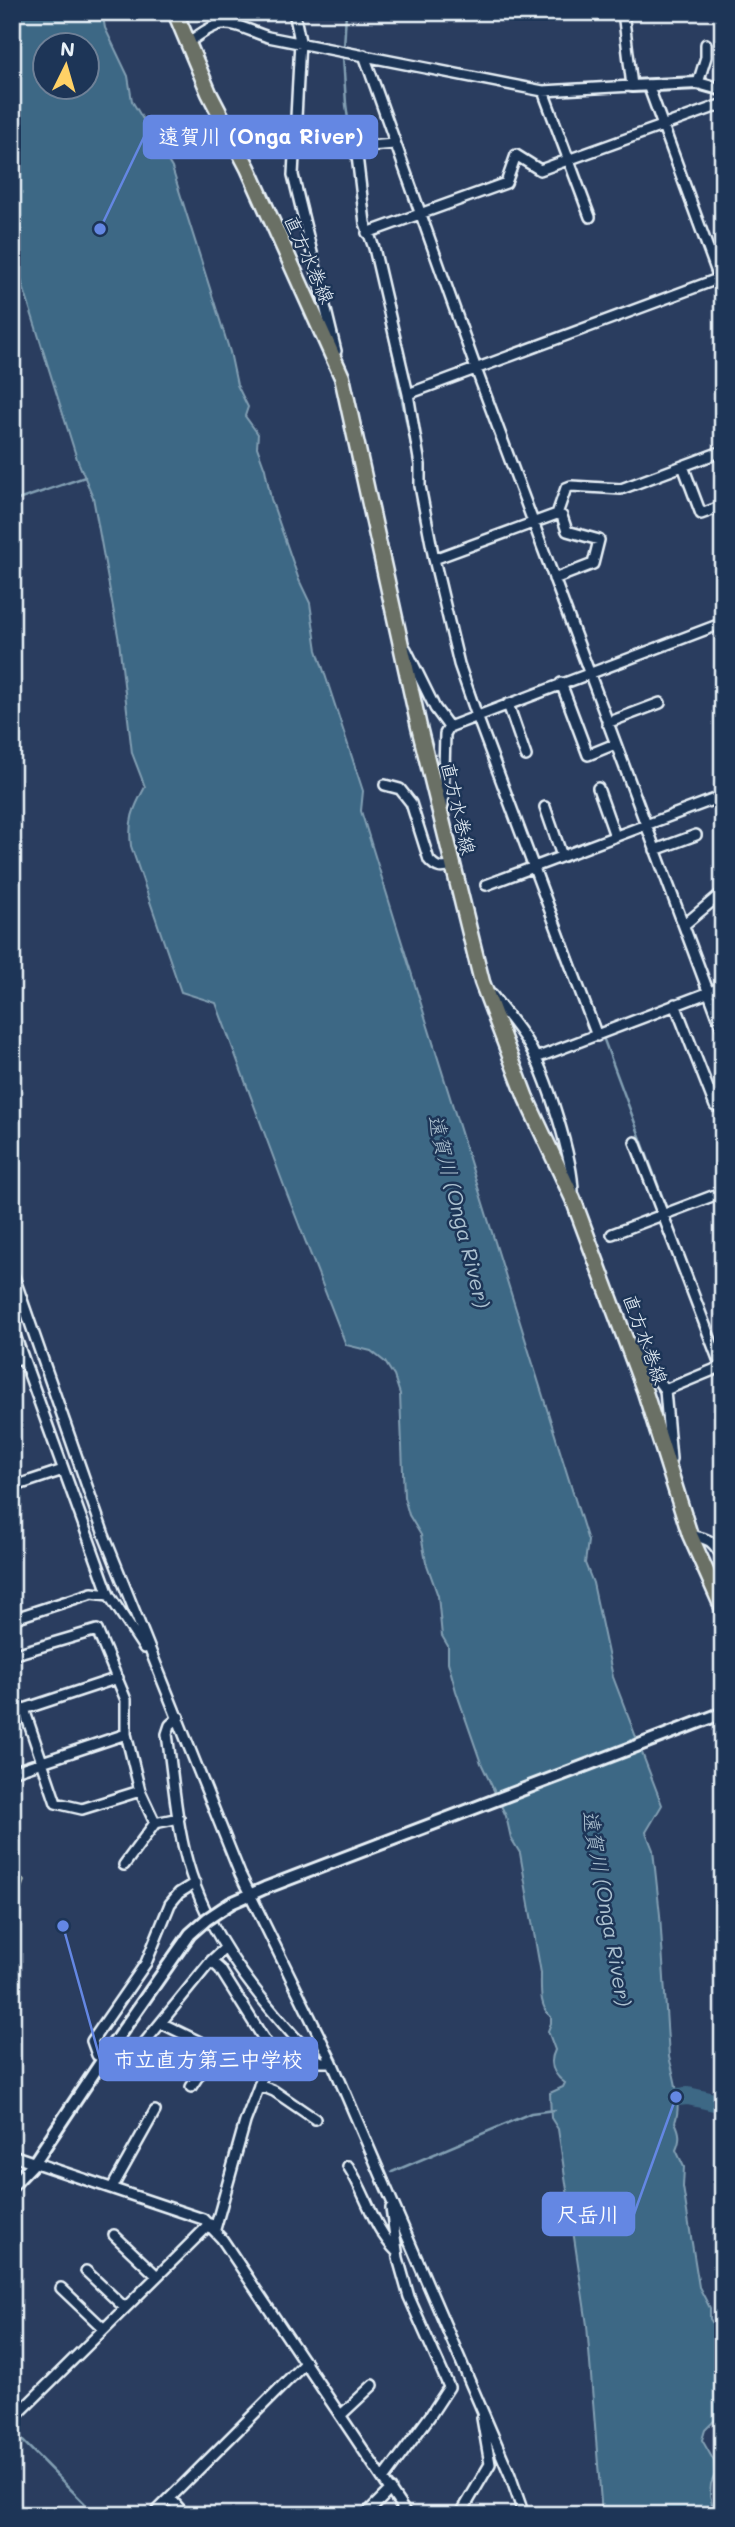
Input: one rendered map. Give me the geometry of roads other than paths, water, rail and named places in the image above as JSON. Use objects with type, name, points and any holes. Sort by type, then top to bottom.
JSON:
[{"type":"main road","name":"直方水巻線","points":[[175,12],[209,93],[248,168],[342,377],[453,866],[482,982],[526,1098],[573,1199],[626,1337],[690,1535],[723,1609]]},
{"type":"street","points":[[294,12],[300,41],[293,175],[342,377]]},
{"type":"street","points":[[623,12],[632,86]]},
{"type":"street","points":[[188,43],[210,26],[220,23],[268,37],[300,41],[543,91],[698,83],[723,90]]},
{"type":"street","points":[[698,83],[706,57],[706,44]]},
{"type":"street","points":[[364,55],[417,215],[554,579],[643,826],[684,925],[705,993],[723,1031]]},
{"type":"street","points":[[648,85],[721,277],[723,289]]},
{"type":"street","points":[[543,91],[590,217]]},
{"type":"street","points":[[367,233],[506,183],[516,155],[540,170],[723,104]]},
{"type":"street","points":[[395,144],[356,147],[367,233],[374,248],[408,394],[420,465],[420,486],[438,557],[459,664],[600,1035]]},
{"type":"street","points":[[408,394],[721,277]]},
{"type":"street","points":[[557,514],[566,488],[571,486],[621,489],[723,451]]},
{"type":"street","points":[[683,466],[701,514],[723,506]]},
{"type":"street","points":[[438,557],[557,514],[562,516],[567,531],[599,540],[593,564],[554,579]]},
{"type":"street","points":[[442,816],[445,734],[449,727],[723,623]]},
{"type":"street","points":[[401,639],[435,708],[449,727]]},
{"type":"street","points":[[561,683],[588,755],[613,745]]},
{"type":"street","points":[[607,723],[660,703]]},
{"type":"street","points":[[508,704],[526,756]]},
{"type":"street","points":[[385,785],[400,789],[411,803],[429,860],[441,869],[453,866]]},
{"type":"street","points":[[598,788],[615,836]]},
{"type":"street","points":[[486,885],[723,796]]},
{"type":"street","points":[[545,807],[562,856]]},
{"type":"street","points":[[655,850],[696,835]]},
{"type":"street","points":[[684,925],[723,892]]},
{"type":"street","points":[[482,982],[527,1041],[536,1058],[551,1098],[574,1181],[573,1199]]},
{"type":"street","points":[[536,1058],[723,987]]},
{"type":"street","points":[[675,1004],[715,1106],[723,1103]]},
{"type":"street","points":[[635,1142],[666,1214],[722,1368],[664,1390]]},
{"type":"street","points":[[612,1234],[723,1192]]},
{"type":"street","points":[[12,1271],[104,1535],[248,1894],[332,2062],[524,2515]]},
{"type":"street","points":[[12,1327],[109,1595],[156,1668]]},
{"type":"street","points":[[626,1337],[664,1390],[673,1478]]},
{"type":"street","points":[[12,1362],[22,1358]]},
{"type":"street","points":[[12,1487],[63,1470]]},
{"type":"street","points":[[690,1535],[708,1538],[723,1558]]},
{"type":"street","points":[[12,1619],[92,1593],[109,1595]]},
{"type":"street","points":[[12,1655],[97,1629],[126,1700],[126,1734],[140,1791],[155,1823]]},
{"type":"street","points":[[12,1713],[118,1678]]},
{"type":"street","points":[[24,1709],[56,1803],[82,1809],[140,1791]]},
{"type":"street","points":[[12,2186],[34,2163],[190,1934],[231,1903],[248,1894],[723,1713]]},
{"type":"street","points":[[179,1717],[170,1724],[166,1734],[187,1860],[195,1883],[225,1948],[271,2012],[314,2058],[321,2062],[332,2062]]},
{"type":"street","points":[[12,1772],[126,1734]]},
{"type":"street","points":[[124,1865],[155,1823],[179,1818]]},
{"type":"street","points":[[195,1883],[184,1888],[170,1905],[146,1963],[92,2041],[96,2054],[106,2055],[116,2064],[128,2063],[211,1961],[225,1948]]},
{"type":"street","points":[[12,2420],[157,2276],[212,2227],[245,2122],[272,2052],[220,1969],[211,1961]]},
{"type":"street","points":[[161,2023],[265,2070]]},
{"type":"street","points":[[191,2087],[216,2049]]},
{"type":"street","points":[[259,2085],[274,2091],[314,2119]]},
{"type":"street","points":[[112,2188],[155,2111]]},
{"type":"street","points":[[12,2155],[172,2206],[212,2227],[306,2362],[407,2515]]},
{"type":"street","points":[[348,2166],[376,2225],[397,2253]]},
{"type":"street","points":[[384,2479],[449,2387],[409,2297],[397,2253],[390,2198]]},
{"type":"street","points":[[114,2235],[157,2276]]},
{"type":"street","points":[[86,2271],[125,2308]]},
{"type":"street","points":[[61,2288],[104,2329]]},
{"type":"street","points":[[153,2515],[306,2362]]},
{"type":"street","points":[[341,2415],[373,2385]]},
{"type":"street","points":[[460,2515],[490,2464],[481,2410]]},
{"type":"street","points":[[365,2515],[391,2489]]},
{"type":"street","points":[[170,2498],[185,2515]]},
{"type":"water","points":[[12,12],[99,12],[128,76],[132,101],[172,168],[230,352],[237,385],[248,407],[245,416],[258,434],[257,447],[271,499],[299,580],[310,603],[317,650],[363,791],[361,811],[588,1541],[585,1563],[593,1583],[613,1677],[662,1805],[646,1832],[653,1850],[660,1915],[669,2057],[677,2098],[675,2122],[679,2139],[676,2150],[684,2167],[683,2187],[699,2287],[710,2308],[710,2319],[719,2332],[719,2355],[723,2365],[723,2412],[705,2430],[702,2440],[714,2461],[715,2474],[710,2495],[713,2508],[723,2511],[723,2515],[602,2515],[587,2325],[558,2129],[551,2118],[550,2093],[563,2087],[565,2083],[557,2076],[552,2064],[555,2050],[548,2031],[551,2017],[544,2008],[541,1973],[520,1853],[511,1838],[506,1816],[481,1763],[456,1691],[448,1662],[448,1646],[442,1636],[438,1596],[426,1562],[421,1535],[409,1515],[404,1497],[400,1394],[394,1376],[385,1362],[371,1351],[346,1345],[216,1003],[181,992],[131,846],[132,815],[145,787],[132,753],[119,641],[93,497],[77,459],[12,251]]},
{"type":"waterway","points":[[344,49],[346,12]]},
{"type":"waterway","points":[[343,56],[352,150]]},
{"type":"waterway","points":[[392,148],[416,214]]},
{"type":"waterway","points":[[384,310],[415,465]]},
{"type":"waterway","points":[[12,502],[85,477]]},
{"type":"waterway","points":[[431,520],[438,555]]},
{"type":"waterway","points":[[440,561],[451,613]]},
{"type":"waterway","points":[[467,673],[480,706]]},
{"type":"waterway","points":[[485,722],[537,862]]},
{"type":"waterway","points":[[637,812],[723,1045]]},
{"type":"waterway","points":[[540,868],[667,1209]]},
{"type":"waterway","points":[[669,1216],[711,1327]]},
{"type":"waterway","points":[[654,2099],[688,2096],[723,2104]]},
{"type":"waterway","points":[[392,2172],[531,2113],[555,2110]]},
{"type":"waterway","points":[[12,2430],[96,2515]]},
{"type":"place","name":"遠賀川 (Onga River)","points":[[100,229]]},
{"type":"place","name":"市立直方第三中学校","points":[[63,1926]]},
{"type":"place","name":"尺岳川","points":[[676,2097]]}]
